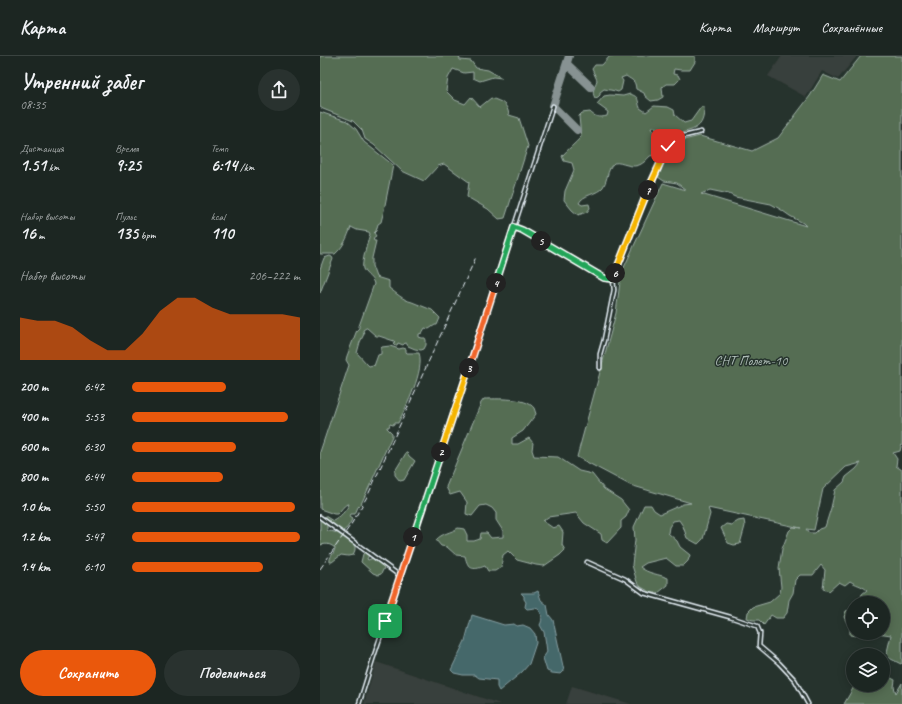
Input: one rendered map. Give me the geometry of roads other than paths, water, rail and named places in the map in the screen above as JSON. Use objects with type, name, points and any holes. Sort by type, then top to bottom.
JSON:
[{"type":"street","points":[[359,704],[553,106]]},
{"type":"street","points":[[600,368],[600,354],[614,290],[613,279],[637,218],[671,141],[676,138],[701,132]]},
{"type":"street","points":[[514,227],[522,230],[604,278],[613,279]]},
{"type":"street","points":[[320,517],[400,576]]},
{"type":"street","points":[[587,562],[625,579],[644,593],[730,617],[756,626],[760,633],[759,646],[779,663],[795,680],[808,704]]},
{"type":"water","points":[[538,591],[541,600],[547,605],[549,615],[553,620],[564,671],[561,674],[547,671],[543,658],[547,652],[544,632],[540,625],[542,620],[541,612],[535,608],[527,609],[525,607],[526,602],[524,596],[521,593],[534,593]]},
{"type":"water","points":[[472,615],[504,625],[523,625],[530,628],[535,634],[536,643],[529,664],[522,672],[499,691],[497,687],[497,680],[479,678],[475,675],[463,675],[454,673],[451,670],[465,641]]},
{"type":"railway","points":[[320,569],[352,523],[368,495],[476,257]]},
{"type":"park label","name":"СНТ Полет-10","points":[[751,360]]}]
